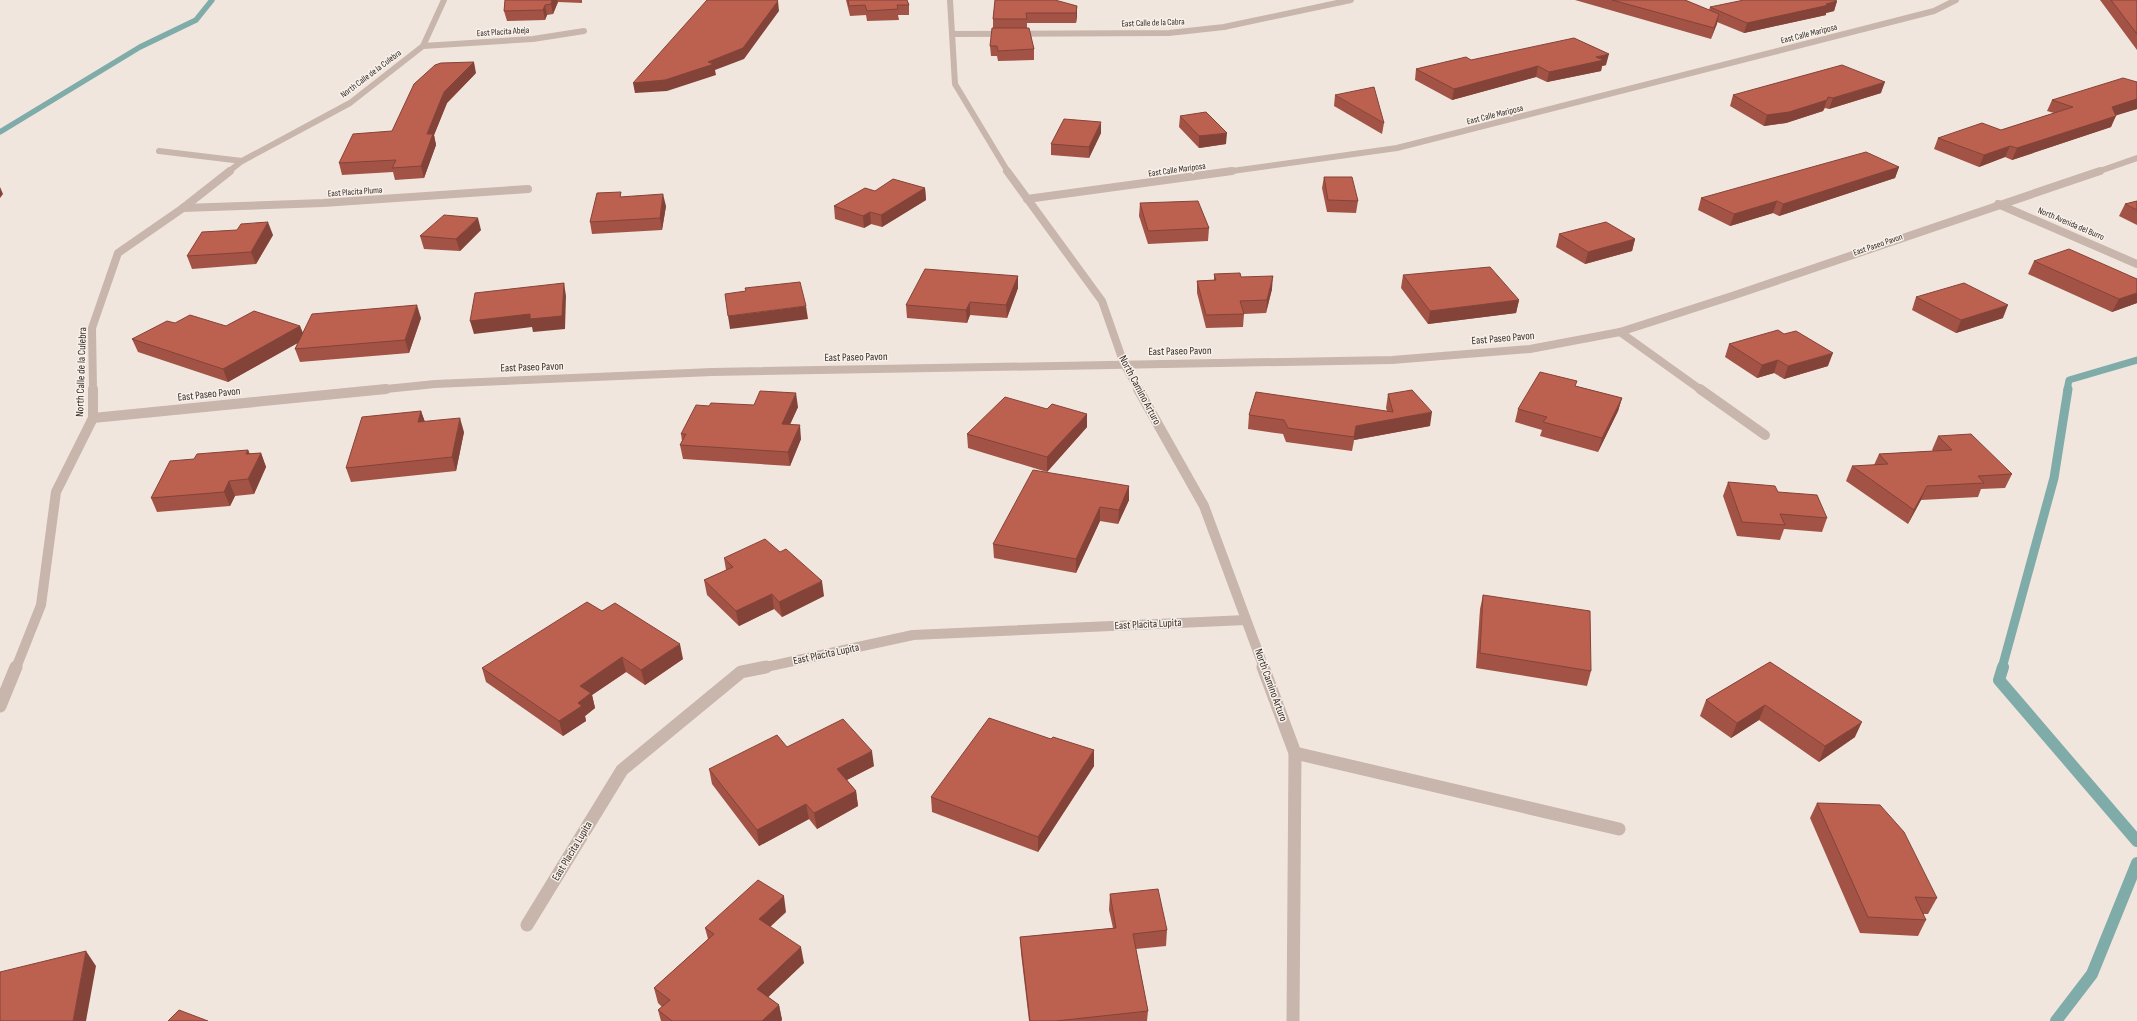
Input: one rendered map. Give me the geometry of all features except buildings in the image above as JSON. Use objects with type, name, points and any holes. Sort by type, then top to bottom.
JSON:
[{"type":"street","name":"North Calle de la Culebra","points":[[0,706],[41,605],[56,492],[93,418],[92,328],[118,253],[183,208],[242,161],[350,104],[423,46],[444,0]]},
{"type":"street","name":"North Camino Arturo","points":[[950,0],[955,84],[1008,172],[1102,301],[1124,364],[1204,506],[1295,753],[1293,1021]]},
{"type":"street","name":"East Calle de la Cabra","points":[[952,34],[1169,33],[1224,27],[1351,0]]},
{"type":"street","name":"East Calle Mariposa","points":[[1028,199],[1397,148],[1934,11],[1956,0]]},
{"type":"street","name":"East Placita Abeja","points":[[423,46],[533,40],[584,31]]},
{"type":"street","points":[[160,151],[242,161]]},
{"type":"street","name":"East Paseo Pavon","points":[[93,418],[435,384],[712,372],[1392,360],[1530,349],[1620,332],[1732,296],[1998,204],[2137,158]]},
{"type":"street","name":"East Placita Pluma","points":[[183,208],[323,203],[528,189]]},
{"type":"street","name":"North Avenida del Burro","points":[[1998,204],[2137,264]]},
{"type":"street","points":[[1620,332],[1766,435]]},
{"type":"street","name":"East Placita Lupita","points":[[527,926],[622,770],[741,672],[913,636],[1246,620]]},
{"type":"street","points":[[1295,753],[1619,829]]},
{"type":"waterway","points":[[0,132],[140,47],[196,20],[212,0]]},
{"type":"waterway","points":[[2067,390],[2069,380],[2137,360]]},
{"type":"waterway","points":[[2002,668],[2054,478],[2068,389]]},
{"type":"waterway","points":[[2003,667],[1999,680],[2137,841]]},
{"type":"waterway","points":[[2056,1021],[2092,974],[2137,863]]}]
